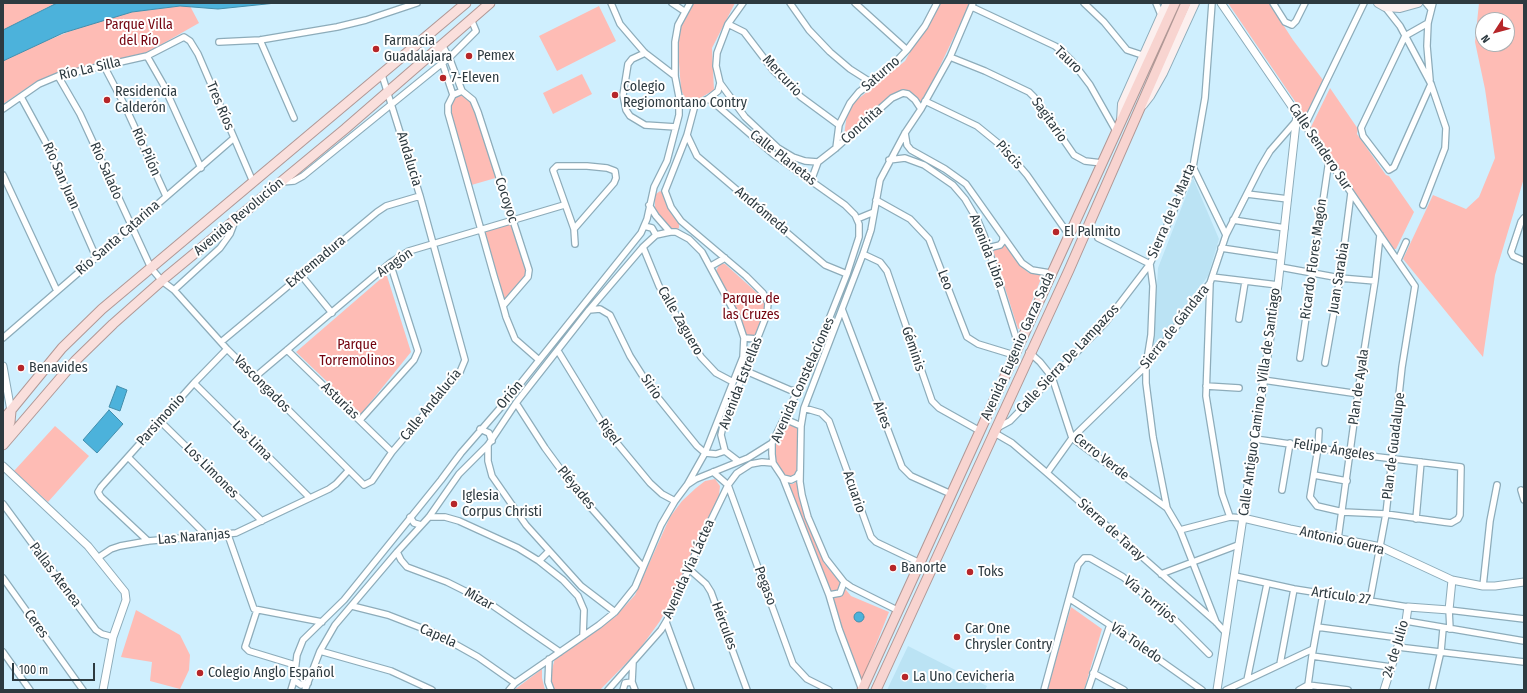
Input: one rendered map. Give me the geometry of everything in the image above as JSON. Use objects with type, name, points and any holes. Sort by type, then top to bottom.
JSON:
[{"type":"highway","name":"Avenida Eugenio Garza Sada","points":[[862,690],[1050,273],[1069,235],[1175,3]]},
{"type":"highway","name":"Avenida Eugenio Garza Sada","points":[[876,690],[1029,352],[1068,270],[1186,3]]},
{"type":"main road","name":"Avenida Revolución","points":[[3,420],[62,348],[84,326],[466,3]]},
{"type":"main road","name":"Avenida Revolución","points":[[3,445],[47,393],[96,339],[162,281],[282,182],[490,3]]},
{"type":"main road","points":[[1121,121],[1122,104],[1145,56],[1167,3]]},
{"type":"main road","points":[[1141,107],[1150,96],[1163,73],[1195,3]]},
{"type":"main road","points":[[1381,5],[1400,8],[1418,3]]},
{"type":"main road","points":[[3,438],[9,426],[11,411],[16,414],[23,413],[47,393]]},
{"type":"street","points":[[218,42],[260,40],[338,27],[366,20],[417,3]]},
{"type":"street","points":[[610,3],[620,24],[645,53],[675,76]]},
{"type":"street","points":[[672,3],[684,11]]},
{"type":"street","name":"Orión","points":[[291,690],[294,680],[295,665],[303,640],[344,600],[480,429],[508,398],[637,238],[644,226],[654,187],[667,161],[679,115],[679,97],[675,76],[675,42],[678,25],[684,11],[690,3]]},
{"type":"street","points":[[679,97],[686,103],[695,105],[708,99],[718,90],[720,83],[716,66],[717,52],[728,24],[743,3]]},
{"type":"street","points":[[790,3],[809,30],[830,52],[850,69],[872,83]]},
{"type":"street","points":[[854,3],[907,50]]},
{"type":"street","name":"Saturno","points":[[836,148],[839,125],[850,103],[888,70],[907,50],[925,26],[936,3]]},
{"type":"street","points":[[1084,3],[1104,22],[1129,52],[1145,56]]},
{"type":"street","points":[[1156,3],[1161,15]]},
{"type":"street","name":"Sierra de la Marta","points":[[1180,530],[1167,508],[1149,407],[1146,366],[1151,335],[1153,286],[1150,264],[1193,168],[1205,98],[1212,3]]},
{"type":"street","name":"Calle Sendero Sur","points":[[1221,3],[1297,116],[1413,281],[1415,292]]},
{"type":"street","points":[[1273,3],[1285,22],[1292,25],[1296,21],[1305,3]]},
{"type":"street","points":[[1305,126],[1364,3]]},
{"type":"street","points":[[1426,3],[1431,10]]},
{"type":"street","points":[[1428,23],[1405,36],[1373,101],[1361,132],[1384,166],[1390,170],[1394,167],[1431,84],[1428,60],[1428,23],[1433,3]]},
{"type":"street","name":"Avenida Constelaciones","points":[[897,610],[866,596],[844,582],[826,559],[808,517],[802,495],[800,472],[801,426],[804,408],[871,230],[880,180],[905,133],[926,101],[950,56],[972,5]]},
{"type":"street","name":"Tauro","points":[[972,5],[1055,46],[1063,52],[1090,85],[1116,131]]},
{"type":"street","points":[[1381,5],[1400,26],[1431,84],[1443,118],[1446,138],[1442,160],[1423,205]]},
{"type":"street","points":[[282,182],[294,181],[304,176],[449,57],[476,31],[471,19]]},
{"type":"street","name":"Mercurio","points":[[728,24],[744,32],[773,70],[801,97],[839,125]]},
{"type":"street","name":"Río La Silla","points":[[3,109],[39,84],[58,76],[147,56],[181,37]]},
{"type":"street","name":"Tres Ríos","points":[[181,37],[187,38],[198,54],[253,182]]},
{"type":"street","points":[[260,40],[294,118]]},
{"type":"street","points":[[439,48],[442,62],[454,95]]},
{"type":"street","name":"Cocoyoc","points":[[439,48],[449,57],[462,91],[473,100],[478,112],[529,274],[503,306]]},
{"type":"street","points":[[645,53],[632,59],[628,64],[623,95],[626,110],[630,116],[645,125],[676,126]]},
{"type":"street","points":[[147,56],[163,84],[201,168]]},
{"type":"street","name":"Sagitario","points":[[950,56],[986,71],[1029,92],[1074,155],[1085,161],[1102,163]]},
{"type":"street","name":"Río Pilón","points":[[104,66],[125,106],[166,196]]},
{"type":"street","name":"Andalucia","points":[[382,75],[420,196],[432,243]]},
{"type":"street","name":"Río Salado","points":[[58,76],[80,114],[151,268],[162,281]]},
{"type":"street","name":"Calle Planetas","points":[[720,83],[745,117],[778,148],[793,157],[805,161],[818,162]]},
{"type":"street","points":[[462,91],[454,95],[448,105],[448,113],[481,230],[503,306],[515,339],[539,360]]},
{"type":"street","name":"Conchita","points":[[818,162],[898,94],[903,93],[912,96],[921,109]]},
{"type":"street","name":"Río San Juan","points":[[21,97],[51,154],[96,257]]},
{"type":"street","name":"Calle Planetas","points":[[708,99],[714,102],[774,154],[845,205],[857,219]]},
{"type":"street","name":"Piscis","points":[[926,101],[977,126],[1004,148],[1027,175],[1069,235]]},
{"type":"street","points":[[654,187],[665,191],[687,135],[695,105]]},
{"type":"street","points":[[679,115],[686,114],[692,117]]},
{"type":"street","name":"Sierra de Gándara","points":[[1047,473],[1072,438],[1146,366],[1210,283],[1221,248],[1233,220],[1270,151],[1297,116]]},
{"type":"street","name":"Calle Antiguo Camino a Villa de Santiago","points":[[1217,690],[1278,285],[1297,116]]},
{"type":"street","name":"Avenida Libra","points":[[905,133],[907,145],[911,150],[945,169],[966,184],[985,208],[1003,237],[1022,263],[1028,268],[1038,272],[1050,273]]},
{"type":"street","name":"Andrómeda","points":[[687,135],[697,156],[825,265],[848,274]]},
{"type":"street","name":"Río Santa Catarina","points":[[3,338],[234,138]]},
{"type":"street","name":"Avenida Libra","points":[[890,160],[905,158],[917,161],[939,174],[953,185],[972,210],[988,248],[1018,344]]},
{"type":"street","name":"Ricardo Flores Magón","points":[[1300,358],[1329,160]]},
{"type":"street","points":[[811,181],[818,162]]},
{"type":"street","points":[[574,229],[614,183],[616,178],[615,171],[596,167],[557,166],[553,170],[564,205],[574,229],[575,244]]},
{"type":"street","points":[[1193,168],[1226,235]]},
{"type":"street","points":[[3,175],[57,291]]},
{"type":"street","name":"Avenida Estrellas","points":[[665,191],[671,207],[681,221],[746,276],[766,299],[767,314],[746,371],[723,426],[721,439],[725,451]]},
{"type":"street","name":"Juan Sarabia","points":[[1325,363],[1340,278],[1351,193]]},
{"type":"street","points":[[1247,194],[1288,199]]},
{"type":"street","name":"Extremadura","points":[[221,342],[377,212],[386,206],[420,196]]},
{"type":"street","name":"Leo","points":[[876,200],[910,219],[929,239],[967,337],[978,344],[1014,355]]},
{"type":"street","name":"Avenida Estrellas","points":[[509,690],[515,683],[615,612],[635,587],[661,525],[675,501],[687,485],[705,453],[743,357],[744,338],[741,326],[711,266],[695,243],[673,232],[656,216],[649,204]]},
{"type":"street","name":"Aragón","points":[[255,377],[390,263],[408,251],[564,205]]},
{"type":"street","points":[[857,219],[874,212]]},
{"type":"street","points":[[1524,218],[1521,222],[1512,252],[1513,256],[1524,261]]},
{"type":"street","name":"Avenida Constelaciones","points":[[857,219],[860,231],[848,274],[812,362],[772,443],[773,463],[783,478],[829,595],[839,629],[862,690]]},
{"type":"street","points":[[174,290],[220,248],[230,234],[236,220]]},
{"type":"street","points":[[1233,220],[1285,228]]},
{"type":"street","points":[[644,226],[652,228],[656,235],[673,232],[680,228],[681,221]]},
{"type":"street","name":"Orión","points":[[305,690],[320,651],[336,625],[428,517],[449,486],[472,460],[490,443],[516,403],[589,310],[643,247],[656,235]]},
{"type":"street","name":"Plan de Ayala","points":[[1338,539],[1375,281],[1380,235]]},
{"type":"street","points":[[988,248],[1000,245],[1003,241],[1003,237]]},
{"type":"street","points":[[1098,238],[1150,264]]},
{"type":"street","points":[[1398,260],[1406,242]]},
{"type":"street","name":"Calle Andalucía","points":[[364,485],[372,481],[392,452],[460,372],[465,360],[432,243]]},
{"type":"street","name":"Calle Zaguero","points":[[643,247],[659,286],[702,357],[716,374],[733,382]]},
{"type":"street","points":[[1221,248],[1281,257]]},
{"type":"street","name":"Géminis","points":[[863,254],[880,262],[887,271],[932,401],[939,408],[980,431]]},
{"type":"street","points":[[711,266],[725,258]]},
{"type":"street","points":[[360,420],[414,360],[418,351],[390,263]]},
{"type":"street","name":"Calle Sierra De Lampazos","points":[[994,431],[1010,420],[1105,323],[1150,264]]},
{"type":"street","points":[[1280,267],[1340,278],[1375,281]]},
{"type":"street","points":[[301,274],[332,313]]},
{"type":"street","points":[[1212,277],[1278,285]]},
{"type":"street","name":"Vascongados","points":[[162,281],[174,290],[227,349],[348,471],[364,485]]},
{"type":"street","points":[[1239,319],[1245,282]]},
{"type":"street","points":[[1210,283],[1206,386],[1217,469],[1222,494],[1230,517]]},
{"type":"street","name":"Plan de Guadalupe","points":[[1370,600],[1386,514],[1402,367],[1415,292]]},
{"type":"street","name":"Sirio","points":[[589,310],[600,309],[610,315],[630,356],[651,389],[687,436],[705,453]]},
{"type":"street","name":"Aires","points":[[842,309],[902,467],[911,476],[951,494]]},
{"type":"street","points":[[744,338],[758,339]]},
{"type":"street","name":"Parsimonio","points":[[148,541],[101,497],[98,492],[194,383],[227,349]]},
{"type":"street","name":"Asturias","points":[[287,350],[392,452]]},
{"type":"street","name":"Rigel","points":[[558,351],[607,431],[650,483],[662,494],[675,501]]},
{"type":"street","name":"Cerro Verde","points":[[1029,352],[1040,362],[1052,377],[1072,438],[1167,508]]},
{"type":"street","points":[[3,366],[4,380],[11,411]]},
{"type":"street","points":[[746,371],[790,390],[798,391]]},
{"type":"street","points":[[1263,380],[1359,394]]},
{"type":"street","name":"Las Lima","points":[[194,383],[310,498]]},
{"type":"street","points":[[1206,386],[1239,388]]},
{"type":"street","name":"Pléyades","points":[[516,403],[545,448],[574,488],[643,567]]},
{"type":"street","name":"Acuario","points":[[804,408],[821,413],[829,421],[871,537],[876,542],[920,563]]},
{"type":"street","points":[[785,419],[801,426]]},
{"type":"street","name":"Los Limones","points":[[160,421],[262,521]]},
{"type":"street","points":[[480,429],[489,433],[490,443],[488,461],[495,483],[548,551],[581,586],[615,612]]},
{"type":"street","name":"Sierra de Taray","points":[[994,431],[1012,443],[1047,473],[1216,622],[1226,633]]},
{"type":"street","points":[[1319,431],[1318,448],[1310,497],[1317,506],[1343,512],[1386,514],[1416,519],[1421,462]]},
{"type":"street","name":"Felipe Ángeles","points":[[1255,439],[1392,459],[1461,467],[1460,516],[1458,519],[1451,523],[1416,519]]},
{"type":"street","points":[[713,472],[756,454],[772,443]]},
{"type":"street","points":[[1282,490],[1290,443]]},
{"type":"street","points":[[705,453],[716,454],[725,451],[738,461]]},
{"type":"street","points":[[128,457],[208,536]]},
{"type":"street","name":"Avenida Vía Láctea","points":[[608,690],[666,622],[728,485],[737,473],[751,464],[762,462],[773,463]]},
{"type":"street","points":[[3,466],[99,557],[123,588],[126,596],[113,638],[102,690]]},
{"type":"street","name":"Las Naranjas","points":[[99,557],[111,549],[120,546],[148,541],[228,534],[246,529],[336,484],[348,471]]},
{"type":"street","name":"Avenida Estrellas","points":[[687,485],[713,472]]},
{"type":"street","name":"Pegaso","points":[[713,472],[728,485],[793,664],[807,679],[829,690]]},
{"type":"street","points":[[783,478],[791,480],[798,476],[800,472]]},
{"type":"street","points":[[1314,475],[1347,481]]},
{"type":"street","points":[[1483,586],[1490,521],[1497,485]]},
{"type":"street","points":[[1521,490],[1524,500]]},
{"type":"street","name":"Pallas Atenea","points":[[3,504],[96,630],[113,638]]},
{"type":"street","points":[[410,517],[413,521],[421,525]]},
{"type":"street","points":[[428,517],[445,517],[459,521],[518,548],[539,561],[563,580],[578,596],[584,610],[583,636]]},
{"type":"street","name":"Antonio Guerra","points":[[1180,530],[1230,517],[1243,518],[1381,547],[1452,580],[1483,586],[1504,586],[1524,582]]},
{"type":"street","points":[[1180,530],[1216,622]]},
{"type":"street","points":[[228,534],[252,607],[257,610],[324,620],[336,625]]},
{"type":"street","points":[[1161,574],[1238,545]]},
{"type":"street","points":[[539,561],[548,551]]},
{"type":"street","name":"Mizar","points":[[397,552],[407,567],[447,582],[489,603],[560,652]]},
{"type":"street","name":"Vía Torrijos","points":[[1070,598],[1078,565],[1084,558],[1090,558],[1123,577],[1176,621],[1209,654]]},
{"type":"street","name":"Hércules","points":[[689,569],[706,584],[711,592],[747,690]]},
{"type":"street","name":"Artículo 27","points":[[1235,576],[1267,584],[1323,594],[1408,607],[1449,610]]},
{"type":"street","name":"Ceres","points":[[3,578],[84,690]]},
{"type":"street","points":[[1432,690],[1446,629],[1452,580]]},
{"type":"street","points":[[829,595],[840,593],[844,582]]},
{"type":"street","points":[[1247,680],[1267,584]]},
{"type":"street","points":[[1280,664],[1294,589]]},
{"type":"street","points":[[1309,688],[1313,649],[1323,594]]},
{"type":"street","points":[[1044,690],[1070,598]]},
{"type":"street","name":"Vía Toledo","points":[[1070,598],[1110,624],[1202,690]]},
{"type":"street","name":"Capela","points":[[352,606],[388,615],[437,634],[478,657],[515,683]]},
{"type":"street","name":"24 de Julio","points":[[1384,690],[1406,621],[1408,607]]},
{"type":"street","points":[[257,610],[244,643],[245,647],[249,651],[295,665]]},
{"type":"street","points":[[1449,610],[1524,619]]},
{"type":"street","points":[[1406,621],[1446,629],[1524,641]]},
{"type":"street","points":[[666,622],[691,690]]},
{"type":"street","points":[[1088,690],[1110,624]]},
{"type":"street","points":[[1317,627],[1400,638]]},
{"type":"street","points":[[1398,646],[1524,662]]},
{"type":"street","points":[[1226,690],[1313,649]]},
{"type":"street","points":[[320,651],[391,671],[432,690]]},
{"type":"street","points":[[3,652],[30,690]]},
{"type":"street","points":[[1312,656],[1391,667]]},
{"type":"street","points":[[548,659],[548,682],[551,690]]},
{"type":"street","points":[[633,662],[632,682],[635,690]]},
{"type":"street","points":[[1093,673],[1124,690]]},
{"type":"street","points":[[294,680],[301,685],[308,683]]},
{"type":"street","points":[[608,690],[622,690],[625,683],[632,682]]},
{"type":"street","points":[[1299,690],[1309,688],[1348,690]]},
{"type":"shaded area","points":[[1193,178],[1219,239],[1208,276],[1153,352],[1158,268]]},
{"type":"shaded area","points":[[908,646],[987,686],[985,690],[887,690]]},
{"type":"green space","points":[[3,3],[56,3],[3,30]]},
{"type":"green space","points":[[693,3],[735,3],[712,48],[714,90],[695,101],[686,100],[681,90],[677,34],[684,16]]},
{"type":"green space","points":[[938,3],[970,3],[921,106],[914,96],[907,91],[897,92],[844,135],[847,114],[852,104],[905,61]]},
{"type":"green space","points":[[1228,3],[1269,3],[1293,40],[1323,80],[1309,113],[1303,113]]},
{"type":"green space","points":[[1479,3],[1524,3],[1524,178],[1495,275],[1483,357],[1403,259],[1433,195],[1466,209],[1479,197],[1495,158],[1485,89],[1477,52],[1515,52],[1515,12],[1478,12]]},
{"type":"green space","name":"Parque Villa del Río","points":[[190,6],[199,23],[148,52],[63,72],[48,77],[34,83],[3,104],[3,61],[41,43],[83,26],[132,12]]},
{"type":"green space","points":[[599,6],[616,41],[557,71],[539,36]]},
{"type":"green space","points":[[582,74],[592,94],[553,114],[543,93]]},
{"type":"green space","points":[[1330,88],[1358,129],[1357,134],[1414,212],[1396,249],[1393,249],[1311,127]]},
{"type":"green space","points":[[462,91],[473,100],[499,177],[468,186],[448,113],[450,100]]},
{"type":"green space","points":[[660,191],[663,193],[670,212],[679,223],[679,228],[675,231],[672,231],[655,210],[656,194]]},
{"type":"green space","points":[[513,220],[529,274],[503,306],[481,230]]},
{"type":"green space","points":[[1004,241],[1024,269],[1029,273],[1043,274],[1021,328],[1018,329],[993,250],[998,248]]},
{"type":"green space","name":"Parque de las Cruzes","points":[[720,263],[725,264],[765,300],[767,308],[756,336],[747,337],[744,332],[742,323],[716,271]]},
{"type":"green space","name":"Parque Torremolinos","points":[[384,276],[387,276],[411,352],[361,414],[296,352]]},
{"type":"green space","points":[[786,422],[799,428],[798,473],[794,477],[784,478],[775,465],[774,446]]},
{"type":"green space","points":[[55,426],[89,456],[48,502],[14,471]]},
{"type":"green space","points":[[715,479],[720,486],[719,496],[712,512],[677,590],[660,621],[639,650],[600,690],[554,690],[551,685],[551,673],[555,658],[615,617],[635,595],[670,517],[682,501],[696,488],[705,481]]},
{"type":"green space","points":[[799,479],[809,525],[824,563],[851,596],[889,612],[861,682],[840,630],[789,484],[793,484]]},
{"type":"green space","points":[[1071,607],[1102,629],[1084,690],[1047,690]]},
{"type":"green space","points":[[136,610],[180,635],[190,655],[189,670],[180,689],[150,681],[152,662],[121,657]]},
{"type":"green space","points":[[542,669],[542,678],[545,690],[514,690]]},
{"type":"water","points":[[57,3],[276,3],[218,9],[180,6],[132,12],[63,33],[3,61],[3,30]]},
{"type":"water","points":[[117,386],[127,390],[120,411],[109,407]]},
{"type":"water","points":[[109,410],[123,424],[97,453],[83,440]]},
{"type":"water","points":[[859,612],[864,617],[859,622],[854,617]]},
{"type":"place","name":"Farmacia Guadalajara","points":[[376,49]]},
{"type":"place","name":"Pemex","points":[[469,56]]},
{"type":"place","name":"7-Eleven","points":[[443,78]]},
{"type":"place","name":"Colegio Regiomontano Contry","points":[[615,95]]},
{"type":"place","name":"Residencia Calderón","points":[[107,100]]},
{"type":"place","name":"El Palmito","points":[[1056,232]]},
{"type":"place","name":"Benavides","points":[[21,368]]},
{"type":"place","name":"Iglesia Corpus Christi","points":[[454,504]]},
{"type":"place","name":"Banorte","points":[[893,568]]},
{"type":"place","name":"Toks","points":[[970,572]]},
{"type":"place","name":"Car One Chrysler Contry","points":[[957,637]]},
{"type":"place","name":"Colegio Anglo Español","points":[[200,673]]},
{"type":"place","name":"La Uno Cevicheria","points":[[905,677]]}]
